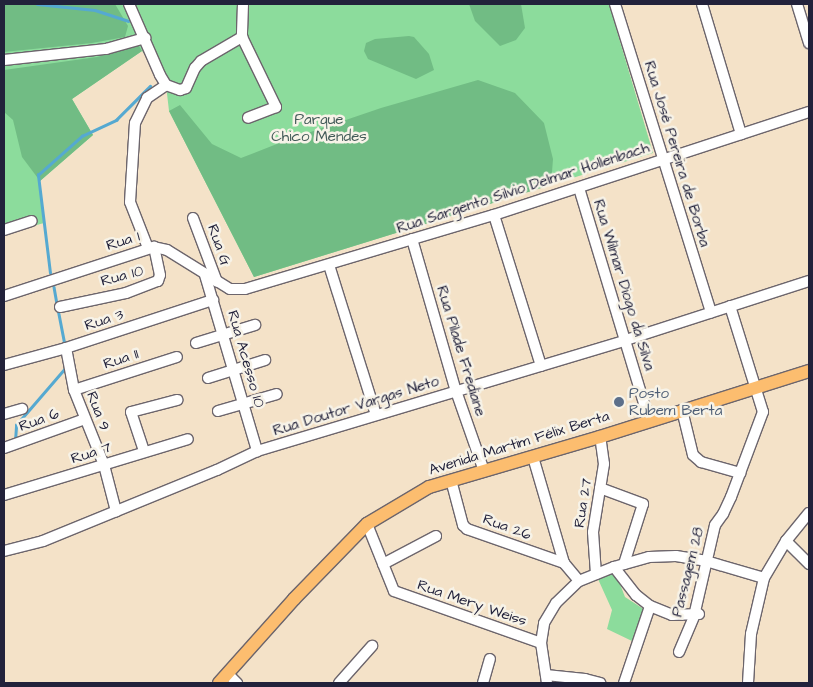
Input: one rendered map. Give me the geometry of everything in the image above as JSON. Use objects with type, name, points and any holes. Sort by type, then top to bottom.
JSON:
[{"type":"main road","name":"Avenida Martim Félix Berta","points":[[228,680],[294,599],[367,524],[429,487],[600,437],[809,371]]},
{"type":"street","points":[[129,4],[166,85],[180,90],[186,88],[197,64],[242,37]]},
{"type":"street","points":[[243,4],[242,37],[276,107],[248,118]]},
{"type":"street","name":"Rua José Pereira de Borba","points":[[615,4],[662,159],[712,312]]},
{"type":"street","points":[[702,4],[741,134]]},
{"type":"street","points":[[797,4],[809,43]]},
{"type":"street","points":[[4,60],[106,49],[144,38]]},
{"type":"street","points":[[151,248],[130,202],[135,123],[147,98],[166,85]]},
{"type":"street","name":"Rua Sargento Silvio Delmar Hollenbach","points":[[245,289],[494,215],[809,112]]},
{"type":"street","name":"Rua Wilmar Diogo da Silva","points":[[579,188],[649,420]]},
{"type":"street","points":[[494,215],[541,366]]},
{"type":"street","name":"Rua G","points":[[193,218],[217,282]]},
{"type":"street","points":[[4,230],[32,222]]},
{"type":"street","name":"Rua Pilade Frediane","points":[[412,239],[456,391],[484,471]]},
{"type":"street","name":"Rua 1","points":[[4,296],[151,248],[167,250],[230,289],[245,289]]},
{"type":"street","name":"Rua 10","points":[[60,307],[126,293],[158,281],[160,275],[151,248]]},
{"type":"street","points":[[329,265],[376,415]]},
{"type":"street","name":"Rua Acesso 10","points":[[205,275],[257,451]]},
{"type":"street","name":"Rua Doutor Vargas Neto","points":[[4,551],[44,540],[116,512],[257,451],[626,340],[809,281]]},
{"type":"street","name":"Rua 3","points":[[4,365],[66,348],[213,300]]},
{"type":"street","name":"Passagem 28","points":[[679,652],[697,615],[706,562],[715,526],[724,514],[763,412],[730,306]]},
{"type":"street","points":[[196,343],[255,326]]},
{"type":"street","name":"Rua 9","points":[[66,348],[74,390],[104,465],[116,512]]},
{"type":"street","name":"Rua 11","points":[[74,390],[177,357]]},
{"type":"street","points":[[208,378],[265,360]]},
{"type":"street","points":[[218,411],[277,394]]},
{"type":"street","points":[[144,451],[131,412],[176,400]]},
{"type":"street","points":[[4,414],[22,408]]},
{"type":"street","points":[[682,410],[693,455],[702,462],[740,473]]},
{"type":"street","name":"Rua 6","points":[[4,448],[85,419]]},
{"type":"street","name":"Rua 27","points":[[596,574],[593,532],[604,464],[600,437]]},
{"type":"street","name":"Rua 7","points":[[4,495],[188,439]]},
{"type":"street","points":[[533,457],[564,563],[579,581]]},
{"type":"street","name":"Rua 26","points":[[450,480],[463,525],[467,529],[564,563]]},
{"type":"street","points":[[600,488],[643,504],[619,566]]},
{"type":"street","points":[[748,683],[751,634],[764,578],[786,542],[807,519]]},
{"type":"street","points":[[367,524],[383,564],[436,536]]},
{"type":"street","points":[[786,542],[809,564]]},
{"type":"street","points":[[600,683],[585,679],[546,679],[541,643],[544,623],[556,603],[579,581],[649,557],[676,556],[764,578]]},
{"type":"street","name":"Rua Mery Weiss","points":[[383,564],[394,591],[541,643]]},
{"type":"street","points":[[619,566],[636,595],[650,606],[672,615],[697,615]]},
{"type":"street","points":[[624,683],[650,606]]},
{"type":"street","points":[[339,683],[372,646]]},
{"type":"street","points":[[483,683],[490,659]]},
{"type":"green space","name":"Parque Chico Mendes","points":[[4,4],[609,4],[653,153],[254,277],[169,111],[166,85],[142,51],[72,99],[93,135],[40,181],[44,223],[4,234]]},
{"type":"green space","points":[[4,4],[115,4],[128,26],[125,37],[92,43],[4,52]]},
{"type":"green space","points":[[469,4],[521,4],[525,28],[516,40],[500,46],[475,21]]},
{"type":"green space","points":[[414,37],[429,54],[434,70],[416,79],[368,59],[364,51],[366,43],[375,39]]},
{"type":"green space","points":[[139,46],[142,51],[72,99],[93,135],[40,181],[22,157],[13,120],[4,112],[4,70],[97,57]]},
{"type":"green space","points":[[478,80],[515,93],[544,123],[553,159],[551,185],[254,277],[169,111],[180,105],[212,144],[241,158],[381,108]]},
{"type":"green space","points":[[615,571],[625,597],[645,610],[632,641],[607,629],[612,610],[598,579]]},
{"type":"waterway","points":[[37,4],[95,10],[128,21]]},
{"type":"waterway","points":[[50,273],[38,175],[82,136],[116,120],[150,86]]},
{"type":"waterway","points":[[54,287],[57,304]]},
{"type":"waterway","points":[[58,309],[65,346]]},
{"type":"waterway","points":[[15,441],[16,425],[67,366]]},
{"type":"place","name":"Posto Rubem Berta","points":[[619,402]]}]
